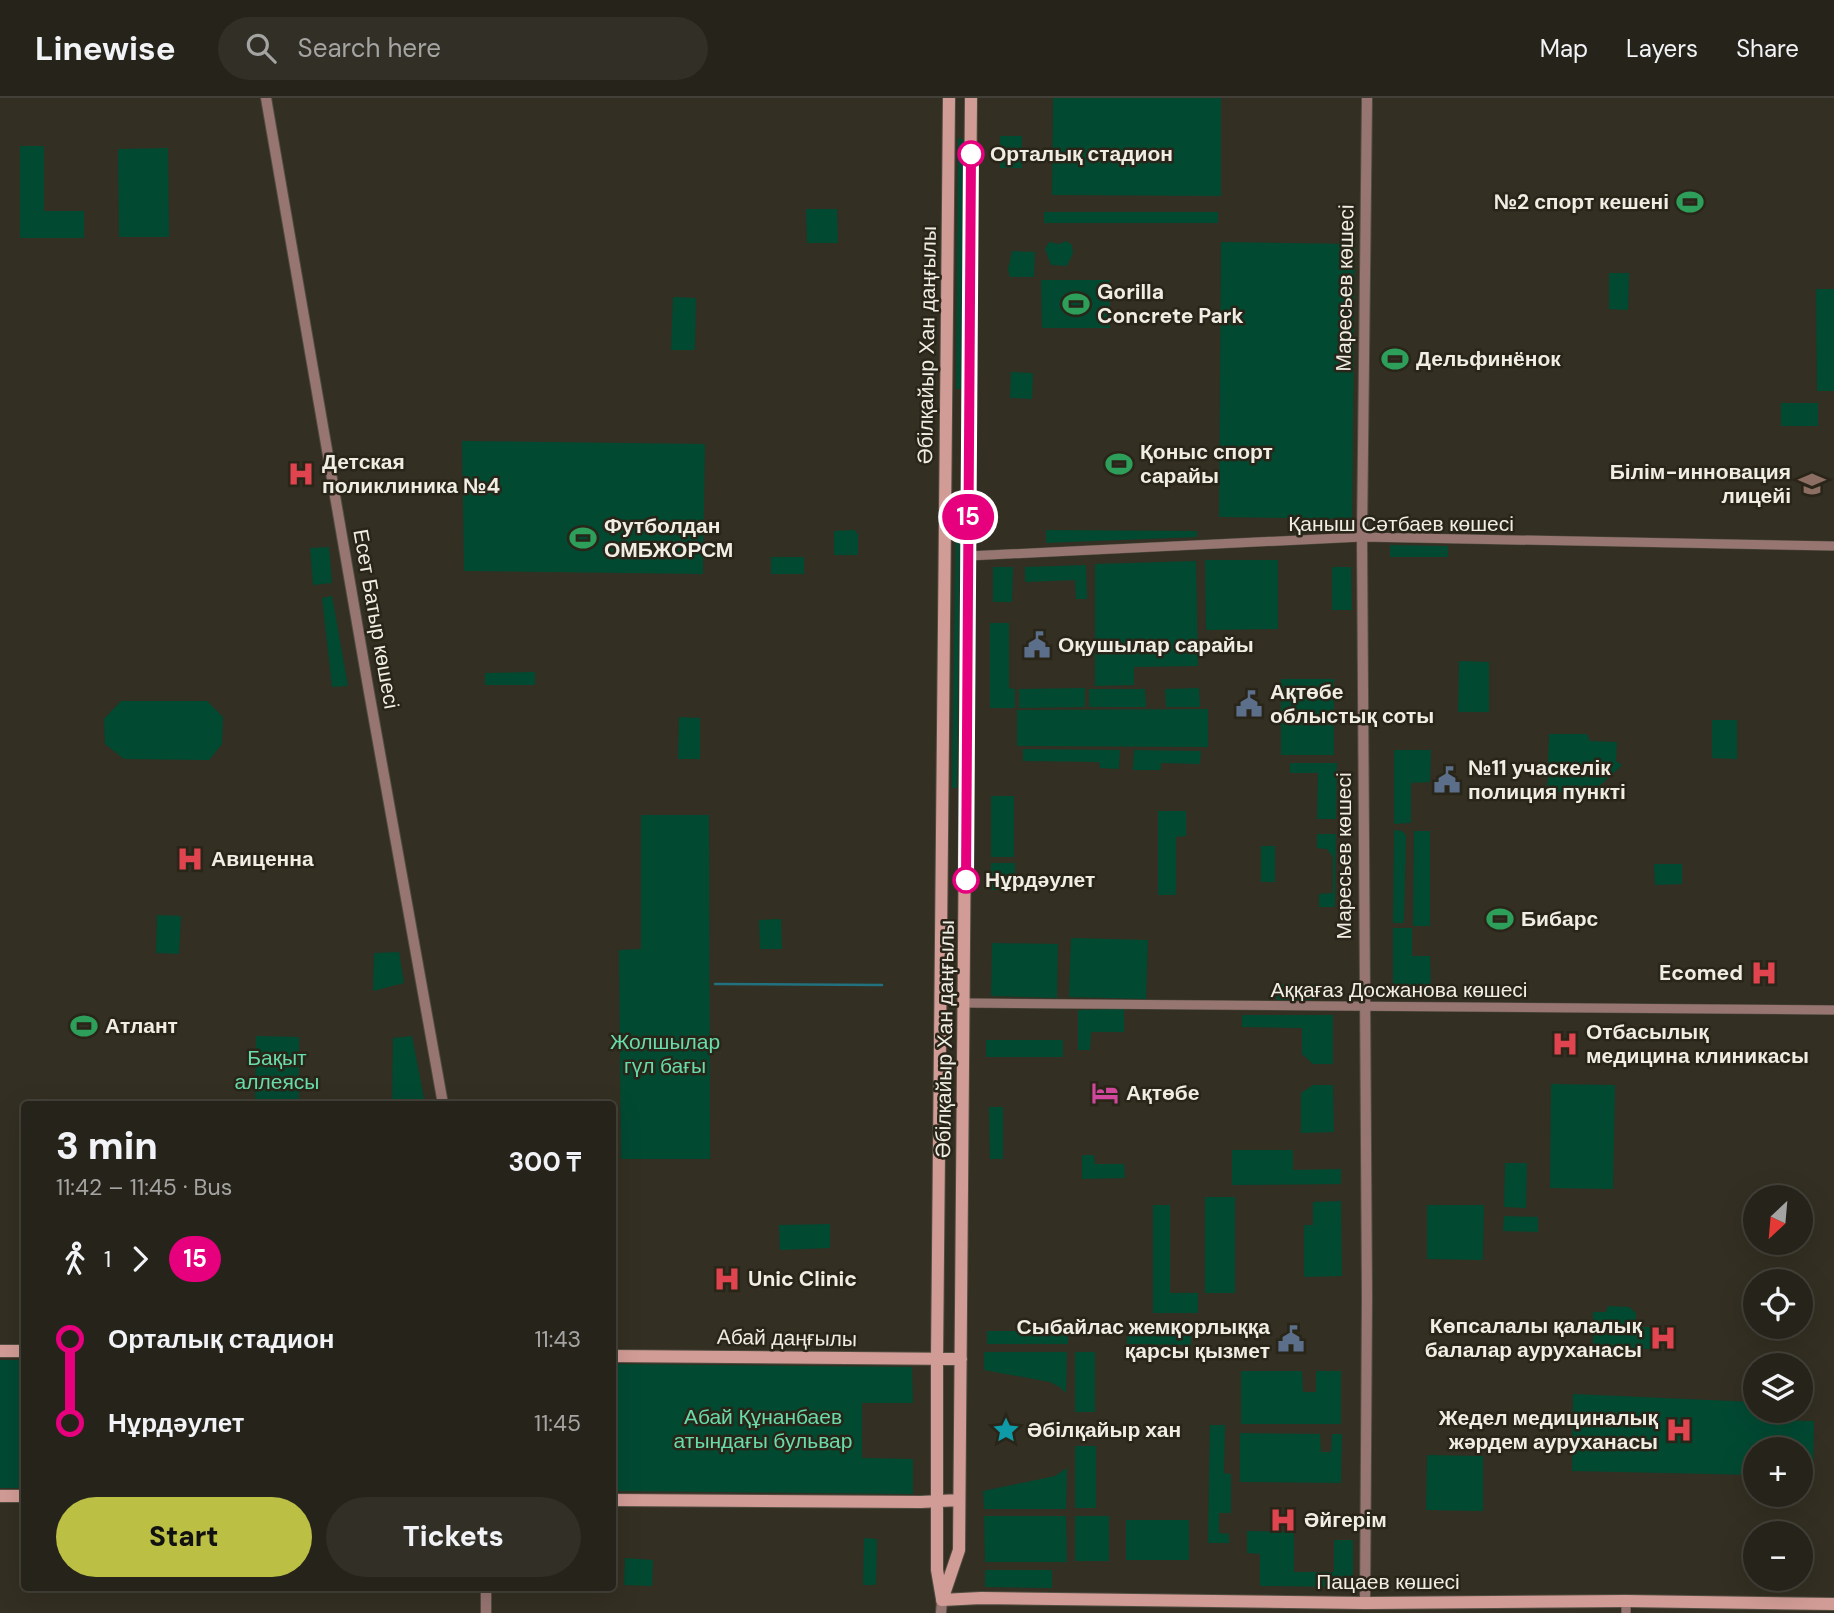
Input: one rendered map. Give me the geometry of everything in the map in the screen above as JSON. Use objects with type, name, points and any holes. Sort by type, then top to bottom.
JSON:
[{"type":"main road","name":"Әбілқайыр Хан даңғылы","points":[[942,1606],[937,1570],[937,1294],[950,98]]},
{"type":"main road","name":"Әбілқайыр Хан даңғылы","points":[[942,1606],[960,1550],[971,98]]},
{"type":"main road","points":[[945,405],[968,405]]},
{"type":"main road","points":[[943,804],[966,804]]},
{"type":"main road","points":[[939,1166],[963,1166]]},
{"type":"main road","points":[[937,1294],[962,1294]]},
{"type":"main road","points":[[0,1351],[21,1351]]},
{"type":"main road","name":"Абай даңғылы","points":[[616,1356],[961,1359]]},
{"type":"main road","points":[[0,1496],[21,1496]]},
{"type":"main road","points":[[616,1500],[959,1500]]},
{"type":"main road","name":"Пацаев көшесі","points":[[942,1606],[1005,1598],[1365,1608],[1834,1604]]},
{"type":"street","name":"Есет Батыр көшесі","points":[[266,98],[370,702],[442,1101]]},
{"type":"street","name":"Маресьев көшесі","points":[[1365,1608],[1367,1297],[1362,537],[1367,98]]},
{"type":"street","name":"Қаныш Сәтбаев көшесі","points":[[968,556],[1362,537],[1834,546]]},
{"type":"street","name":"Аққағаз Досжанова көшесі","points":[[965,1003],[1834,1010]]},
{"type":"street","points":[[486,1591],[486,1613]]},
{"type":"green space","points":[[1053,98],[1221,98],[1221,196],[1052,195]]},
{"type":"green space","points":[[1000,136],[1022,136],[1022,168],[1000,168]]},
{"type":"green space","points":[[958,138],[963,139],[961,389],[956,389]]},
{"type":"green space","points":[[20,146],[44,146],[44,211],[84,211],[84,238],[20,238]]},
{"type":"green space","points":[[168,148],[169,237],[119,237],[118,149]]},
{"type":"green space","points":[[806,209],[837,209],[838,243],[807,243]]},
{"type":"green space","points":[[1044,212],[1218,212],[1218,223],[1044,223]]},
{"type":"green space","points":[[1066,241],[1072,245],[1073,253],[1067,266],[1051,265],[1045,249],[1049,242],[1059,244]]},
{"type":"green space","points":[[1221,242],[1355,244],[1352,519],[1219,517]]},
{"type":"green space","points":[[1012,251],[1035,252],[1034,277],[1010,277],[1008,270]]},
{"type":"green space","points":[[1609,273],[1629,273],[1628,310],[1609,309]]},
{"type":"green space","name":"Gorilla Concrete Park","points":[[1041,280],[1110,280],[1110,328],[1042,328]]},
{"type":"green space","points":[[1816,289],[1834,289],[1834,391],[1817,391]]},
{"type":"green space","points":[[673,297],[696,298],[695,350],[671,350]]},
{"type":"green space","points":[[1011,372],[1033,373],[1032,399],[1010,398]]},
{"type":"green space","points":[[1781,403],[1818,403],[1818,426],[1781,426]]},
{"type":"green space","name":"Футболдан ОМБЖОРСМ","points":[[462,441],[705,444],[703,574],[464,571]]},
{"type":"green space","points":[[956,508],[960,508],[957,788],[952,788]]},
{"type":"green space","points":[[855,530],[858,535],[858,555],[834,555],[834,531]]},
{"type":"green space","points":[[1046,530],[1197,531],[1197,537],[1046,543]]},
{"type":"green space","points":[[1390,545],[1448,546],[1448,557],[1390,557]]},
{"type":"green space","points":[[329,547],[332,583],[313,585],[310,548]]},
{"type":"green space","points":[[771,557],[804,557],[804,574],[771,574]]},
{"type":"green space","points":[[1205,560],[1278,560],[1278,629],[1206,630]]},
{"type":"green space","points":[[1196,561],[1198,666],[1134,667],[1134,685],[1095,686],[1095,564]]},
{"type":"green space","points":[[1086,565],[1087,599],[1076,599],[1075,580],[1025,582],[1025,567]]},
{"type":"green space","points":[[993,567],[1013,567],[1012,602],[993,602]]},
{"type":"green space","points":[[1332,567],[1351,567],[1352,610],[1332,610]]},
{"type":"green space","points":[[332,596],[348,686],[332,687],[322,598]]},
{"type":"green space","points":[[990,623],[1009,623],[1009,688],[1015,689],[1015,708],[990,708]]},
{"type":"green space","points":[[1459,661],[1489,662],[1489,712],[1458,712]]},
{"type":"green space","points":[[535,672],[535,685],[485,685],[485,673]]},
{"type":"green space","points":[[1281,679],[1334,679],[1334,755],[1281,755]]},
{"type":"green space","points":[[1085,688],[1085,707],[1019,708],[1019,689]]},
{"type":"green space","points":[[1199,688],[1200,707],[1166,707],[1165,689]]},
{"type":"green space","points":[[1089,689],[1145,689],[1146,707],[1089,707]]},
{"type":"green space","points":[[121,701],[207,701],[223,717],[222,744],[209,760],[124,759],[105,744],[104,719]]},
{"type":"green space","points":[[1208,709],[1208,747],[1017,746],[1017,710]]},
{"type":"green space","points":[[679,717],[700,718],[700,759],[678,759]]},
{"type":"green space","points":[[1712,720],[1737,720],[1737,759],[1712,758]]},
{"type":"green space","points":[[1549,734],[1587,734],[1590,741],[1617,742],[1616,761],[1622,765],[1593,792],[1547,794]]},
{"type":"green space","points":[[1023,749],[1120,750],[1119,769],[1100,768],[1099,762],[1023,761]]},
{"type":"green space","points":[[1134,750],[1201,751],[1200,764],[1161,763],[1161,770],[1133,770]]},
{"type":"green space","points":[[1394,750],[1431,750],[1430,782],[1411,783],[1411,823],[1394,824]]},
{"type":"green space","points":[[1290,763],[1337,763],[1336,819],[1317,819],[1318,773],[1290,773]]},
{"type":"green space","points":[[991,796],[1014,796],[1014,857],[991,857]]},
{"type":"green space","points":[[1158,811],[1186,811],[1186,836],[1176,837],[1176,895],[1158,895]]},
{"type":"green space","name":"Жолшылар гүл бағы","points":[[641,815],[709,815],[710,1159],[621,1159],[619,950],[641,949]]},
{"type":"green space","points":[[1394,830],[1402,831],[1406,835],[1404,923],[1393,923]]},
{"type":"green space","points":[[1414,831],[1430,831],[1430,926],[1413,926]]},
{"type":"green space","points":[[1317,834],[1336,834],[1335,907],[1319,907],[1319,894],[1333,893],[1333,857],[1327,849],[1317,848]]},
{"type":"green space","points":[[1261,846],[1275,846],[1275,882],[1261,882]]},
{"type":"green space","points":[[991,863],[1015,863],[1015,890],[991,890]]},
{"type":"green space","points":[[1654,864],[1682,864],[1682,884],[1655,885]]},
{"type":"green space","points":[[157,915],[181,916],[179,954],[156,953]]},
{"type":"green space","points":[[781,919],[782,949],[760,949],[759,920]]},
{"type":"green space","points":[[1393,928],[1412,928],[1412,956],[1430,956],[1431,995],[1393,995]]},
{"type":"green space","points":[[1071,938],[1148,940],[1146,999],[1069,997]]},
{"type":"green space","points":[[992,943],[1058,944],[1057,998],[991,996]]},
{"type":"green space","points":[[399,952],[404,983],[373,991],[374,953]]},
{"type":"green space","points":[[1277,984],[1315,984],[1314,1000],[1277,1000]]},
{"type":"green space","points":[[1124,1009],[1124,1032],[1091,1032],[1090,1050],[1078,1050],[1078,1010]]},
{"type":"green space","points":[[1242,1015],[1333,1015],[1333,1064],[1313,1064],[1302,1054],[1302,1028],[1242,1027]]},
{"type":"green space","name":"Бақыт аллеясы","points":[[256,1036],[299,1037],[299,1101],[255,1101]]},
{"type":"green space","points":[[412,1036],[424,1101],[392,1101],[393,1038]]},
{"type":"green space","points":[[986,1040],[1063,1040],[1063,1057],[986,1057]]},
{"type":"green space","points":[[1551,1084],[1615,1085],[1613,1189],[1550,1188]]},
{"type":"green space","points":[[1313,1085],[1333,1085],[1334,1132],[1301,1133],[1301,1093]]},
{"type":"green space","points":[[989,1107],[1003,1107],[1003,1159],[990,1159]]},
{"type":"green space","points":[[1232,1150],[1293,1150],[1293,1170],[1341,1169],[1341,1184],[1232,1185]]},
{"type":"green space","points":[[1082,1155],[1094,1155],[1095,1164],[1124,1164],[1125,1178],[1082,1179]]},
{"type":"green space","points":[[1505,1163],[1527,1163],[1526,1208],[1504,1207]]},
{"type":"green space","points":[[1205,1197],[1235,1197],[1235,1293],[1205,1293]]},
{"type":"green space","points":[[1341,1201],[1342,1276],[1304,1277],[1304,1225],[1313,1225],[1313,1202]]},
{"type":"green space","points":[[1153,1205],[1170,1205],[1170,1293],[1198,1293],[1198,1313],[1153,1313]]},
{"type":"green space","points":[[1427,1205],[1484,1205],[1483,1260],[1427,1259]]},
{"type":"green space","points":[[1504,1216],[1538,1217],[1538,1232],[1503,1231]]},
{"type":"green space","points":[[830,1224],[830,1248],[780,1250],[779,1225]]},
{"type":"green space","points":[[1608,1306],[1629,1307],[1636,1313],[1636,1327],[1651,1327],[1651,1349],[1593,1348],[1593,1312],[1606,1312]]},
{"type":"green space","points":[[1151,1325],[1191,1325],[1191,1345],[1127,1344],[1127,1332],[1151,1332]]},
{"type":"green space","points":[[987,1331],[1068,1331],[1068,1344],[987,1344]]},
{"type":"green space","points":[[984,1352],[1067,1352],[1066,1393],[1050,1382],[984,1370]]},
{"type":"green space","points":[[1075,1352],[1095,1352],[1095,1412],[1075,1412]]},
{"type":"green space","points":[[0,1360],[21,1360],[21,1488],[0,1488]]},
{"type":"green space","name":"Абай Құнанбаев атындағы бульвар","points":[[616,1364],[912,1367],[913,1403],[862,1403],[862,1458],[913,1459],[913,1494],[616,1491]]},
{"type":"green space","points":[[1241,1371],[1302,1371],[1303,1392],[1316,1392],[1316,1371],[1341,1371],[1341,1424],[1241,1424]]},
{"type":"green space","points":[[1573,1394],[1743,1401],[1743,1423],[1814,1421],[1813,1476],[1813,1437],[1743,1437],[1743,1475],[1572,1471]]},
{"type":"green space","points":[[1210,1425],[1225,1425],[1224,1473],[1231,1474],[1231,1513],[1219,1513],[1219,1533],[1229,1534],[1229,1543],[1208,1543]]},
{"type":"green space","points":[[1240,1433],[1320,1434],[1321,1452],[1331,1452],[1332,1434],[1342,1434],[1341,1483],[1240,1482]]},
{"type":"green space","points":[[1075,1446],[1096,1446],[1096,1508],[1075,1508]]},
{"type":"green space","points":[[1427,1455],[1483,1456],[1483,1511],[1426,1510]]},
{"type":"green space","points":[[1067,1468],[1066,1509],[984,1509],[983,1491],[1055,1476]]},
{"type":"green space","points":[[984,1516],[1066,1516],[1067,1562],[985,1562]]},
{"type":"green space","points":[[1075,1516],[1109,1516],[1109,1561],[1075,1561]]},
{"type":"green space","points":[[1126,1520],[1189,1520],[1189,1560],[1126,1560]]},
{"type":"green space","points":[[1247,1531],[1294,1532],[1294,1572],[1334,1572],[1334,1540],[1353,1540],[1353,1574],[1342,1587],[1260,1586],[1260,1554],[1247,1553]]},
{"type":"green space","points":[[864,1538],[877,1539],[876,1585],[863,1585]]},
{"type":"green space","points":[[625,1558],[653,1560],[652,1586],[624,1585]]},
{"type":"green space","points":[[985,1570],[1052,1570],[1052,1588],[985,1587]]},
{"type":"waterway","points":[[715,984],[882,985]]},
{"type":"bus line","name":"15","points":[[966,880],[971,154]]},
{"type":"place","name":"Орталық стадион","points":[[971,154]]},
{"type":"place","name":"№2 спорт кешені","points":[[1690,202]]},
{"type":"place","name":"Gorilla Concrete Park","points":[[1076,304]]},
{"type":"place","name":"Дельфинёнок","points":[[1395,359]]},
{"type":"place","name":"Қоныс спорт сарайы","points":[[1119,464]]},
{"type":"place","name":"Детская поликлиника №4","points":[[301,474]]},
{"type":"place","name":"Білім-инновация лицейі","points":[[1812,484]]},
{"type":"place","name":"Футболдан ОМБЖОРСМ","points":[[583,538]]},
{"type":"place","name":"Оқушылар сарайы","points":[[1037,645]]},
{"type":"place","name":"Ақтөбе облыстық соты","points":[[1249,704]]},
{"type":"place","name":"№11 учаскелік полиция пункті","points":[[1447,780]]},
{"type":"place","name":"Авиценна","points":[[190,859]]},
{"type":"place","name":"Нұрдәулет","points":[[966,880]]},
{"type":"place","name":"Бибарс","points":[[1500,919]]},
{"type":"place","name":"Ecomed","points":[[1764,973]]},
{"type":"place","name":"Атлант","points":[[84,1026]]},
{"type":"place","name":"Отбасылық медицина клиникасы","points":[[1565,1044]]},
{"type":"place","name":"Ақтөбе","points":[[1105,1093]]},
{"type":"place","name":"Unic Clinic","points":[[727,1279]]},
{"type":"place","name":"Көпсалалы қалалық балалар ауруханасы","points":[[1663,1338]]},
{"type":"place","name":"Сыбайлас жемқорлыққа қарсы қызмет","points":[[1291,1339]]},
{"type":"place","name":"Әбілқайыр хан","points":[[1006,1430]]},
{"type":"place","name":"Жедел медициналық жәрдем ауруханасы","points":[[1679,1430]]},
{"type":"place","name":"Әйгерім","points":[[1283,1520]]}]
